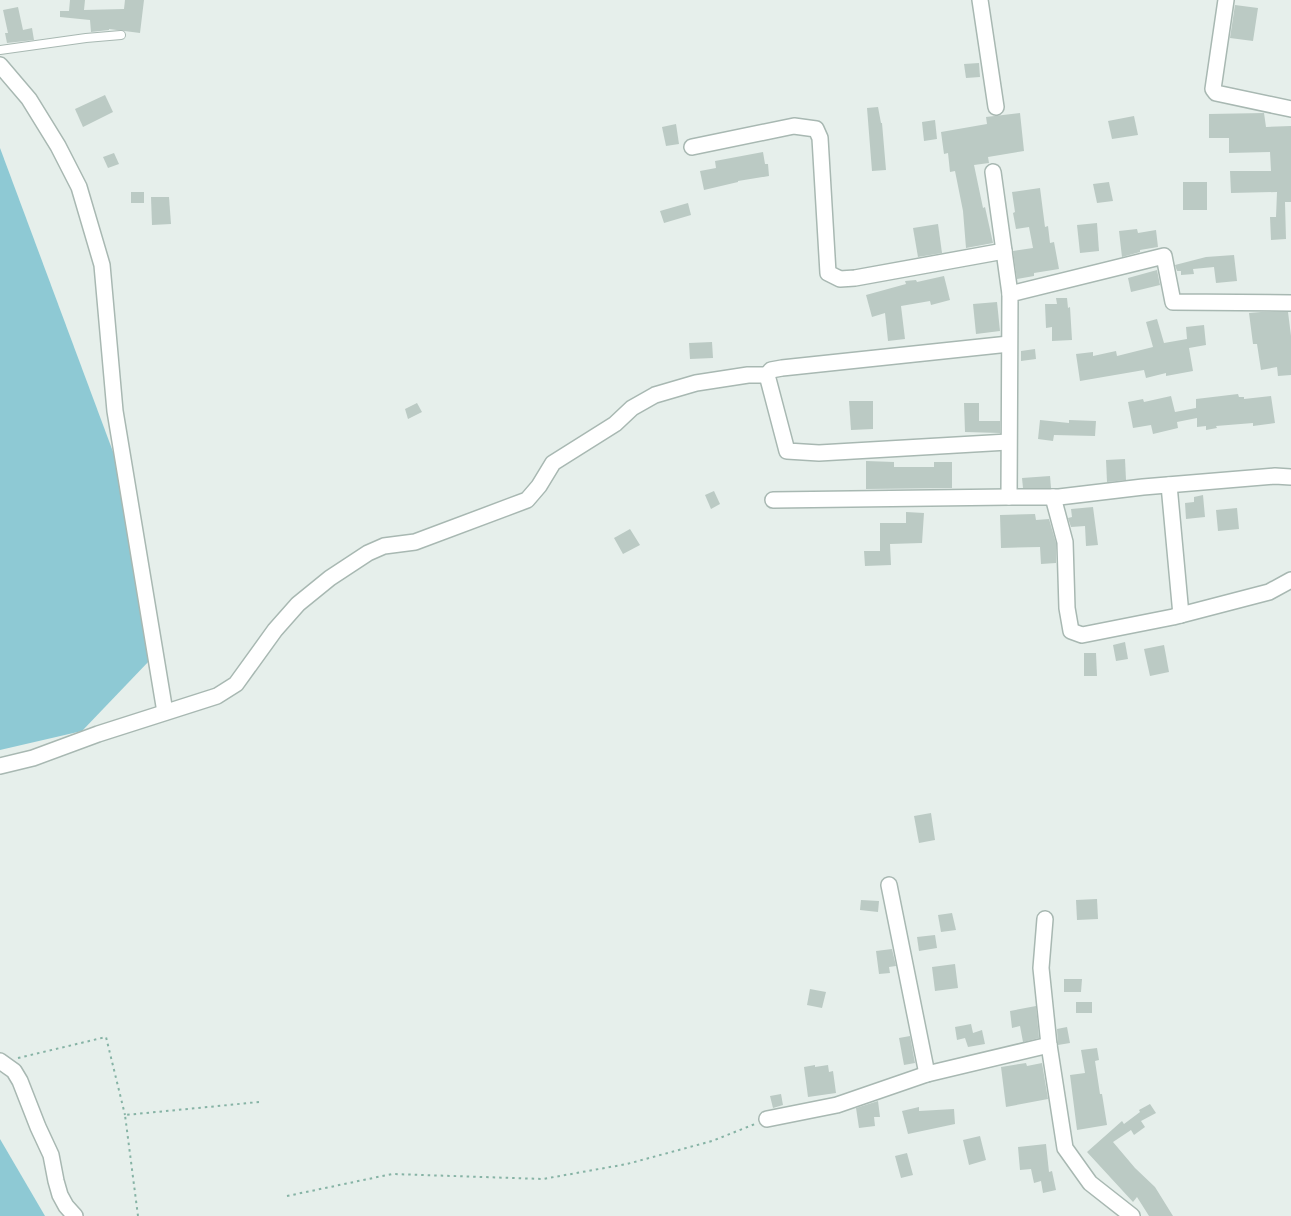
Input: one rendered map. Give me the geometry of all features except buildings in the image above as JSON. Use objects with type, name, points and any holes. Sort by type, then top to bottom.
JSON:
[{"type":"street","points":[[980,0],[996,107]]},
{"type":"street","points":[[1226,0],[1213,89],[1216,93],[1291,108]]},
{"type":"street","points":[[0,65],[29,99],[58,146],[75,179],[102,265],[115,411],[165,712]]},
{"type":"street","points":[[692,147],[794,126],[816,130],[820,138],[828,273],[840,279],[855,278],[1004,250]]},
{"type":"street","points":[[993,172],[1010,294],[1009,497]]},
{"type":"street","points":[[1010,294],[1164,256],[1172,302],[1291,303]]},
{"type":"street","points":[[767,375],[771,370],[782,368],[1009,344]]},
{"type":"street","points":[[0,766],[33,758],[98,734],[217,696],[236,684],[275,630],[298,604],[330,578],[368,553],[384,546],[415,542],[527,500],[539,486],[553,463],[615,424],[632,408],[655,395],[696,383],[748,375],[767,375]]},
{"type":"street","points":[[767,375],[787,452],[819,454],[1008,442]]},
{"type":"street","points":[[773,500],[1053,498],[1169,485],[1275,476],[1291,477]]},
{"type":"street","points":[[1169,485],[1181,615]]},
{"type":"street","points":[[1053,498],[1065,542],[1067,608],[1071,631],[1082,635],[1181,615],[1270,592],[1291,580]]},
{"type":"street","points":[[889,885],[927,1074]]},
{"type":"street","points":[[1045,919],[1041,968],[1049,1045],[1064,1148],[1090,1183],[1132,1216]]},
{"type":"street","points":[[767,1119],[837,1105],[927,1074],[1049,1045]]},
{"type":"street","points":[[1,1061],[14,1071],[20,1081],[51,1154],[60,1195],[66,1206],[76,1216]]},
{"type":"lane","points":[[0,50],[121,35]]},
{"type":"path","points":[[1,1061],[106,1037],[125,1115],[138,1216]]},
{"type":"path","points":[[125,1115],[259,1102]]},
{"type":"path","points":[[287,1196],[392,1174],[543,1179],[627,1164],[712,1141],[767,1119]]},
{"type":"water","points":[[0,148],[125,484],[150,660],[82,731],[0,750]]},
{"type":"water","points":[[0,1139],[45,1216],[0,1216]]}]
